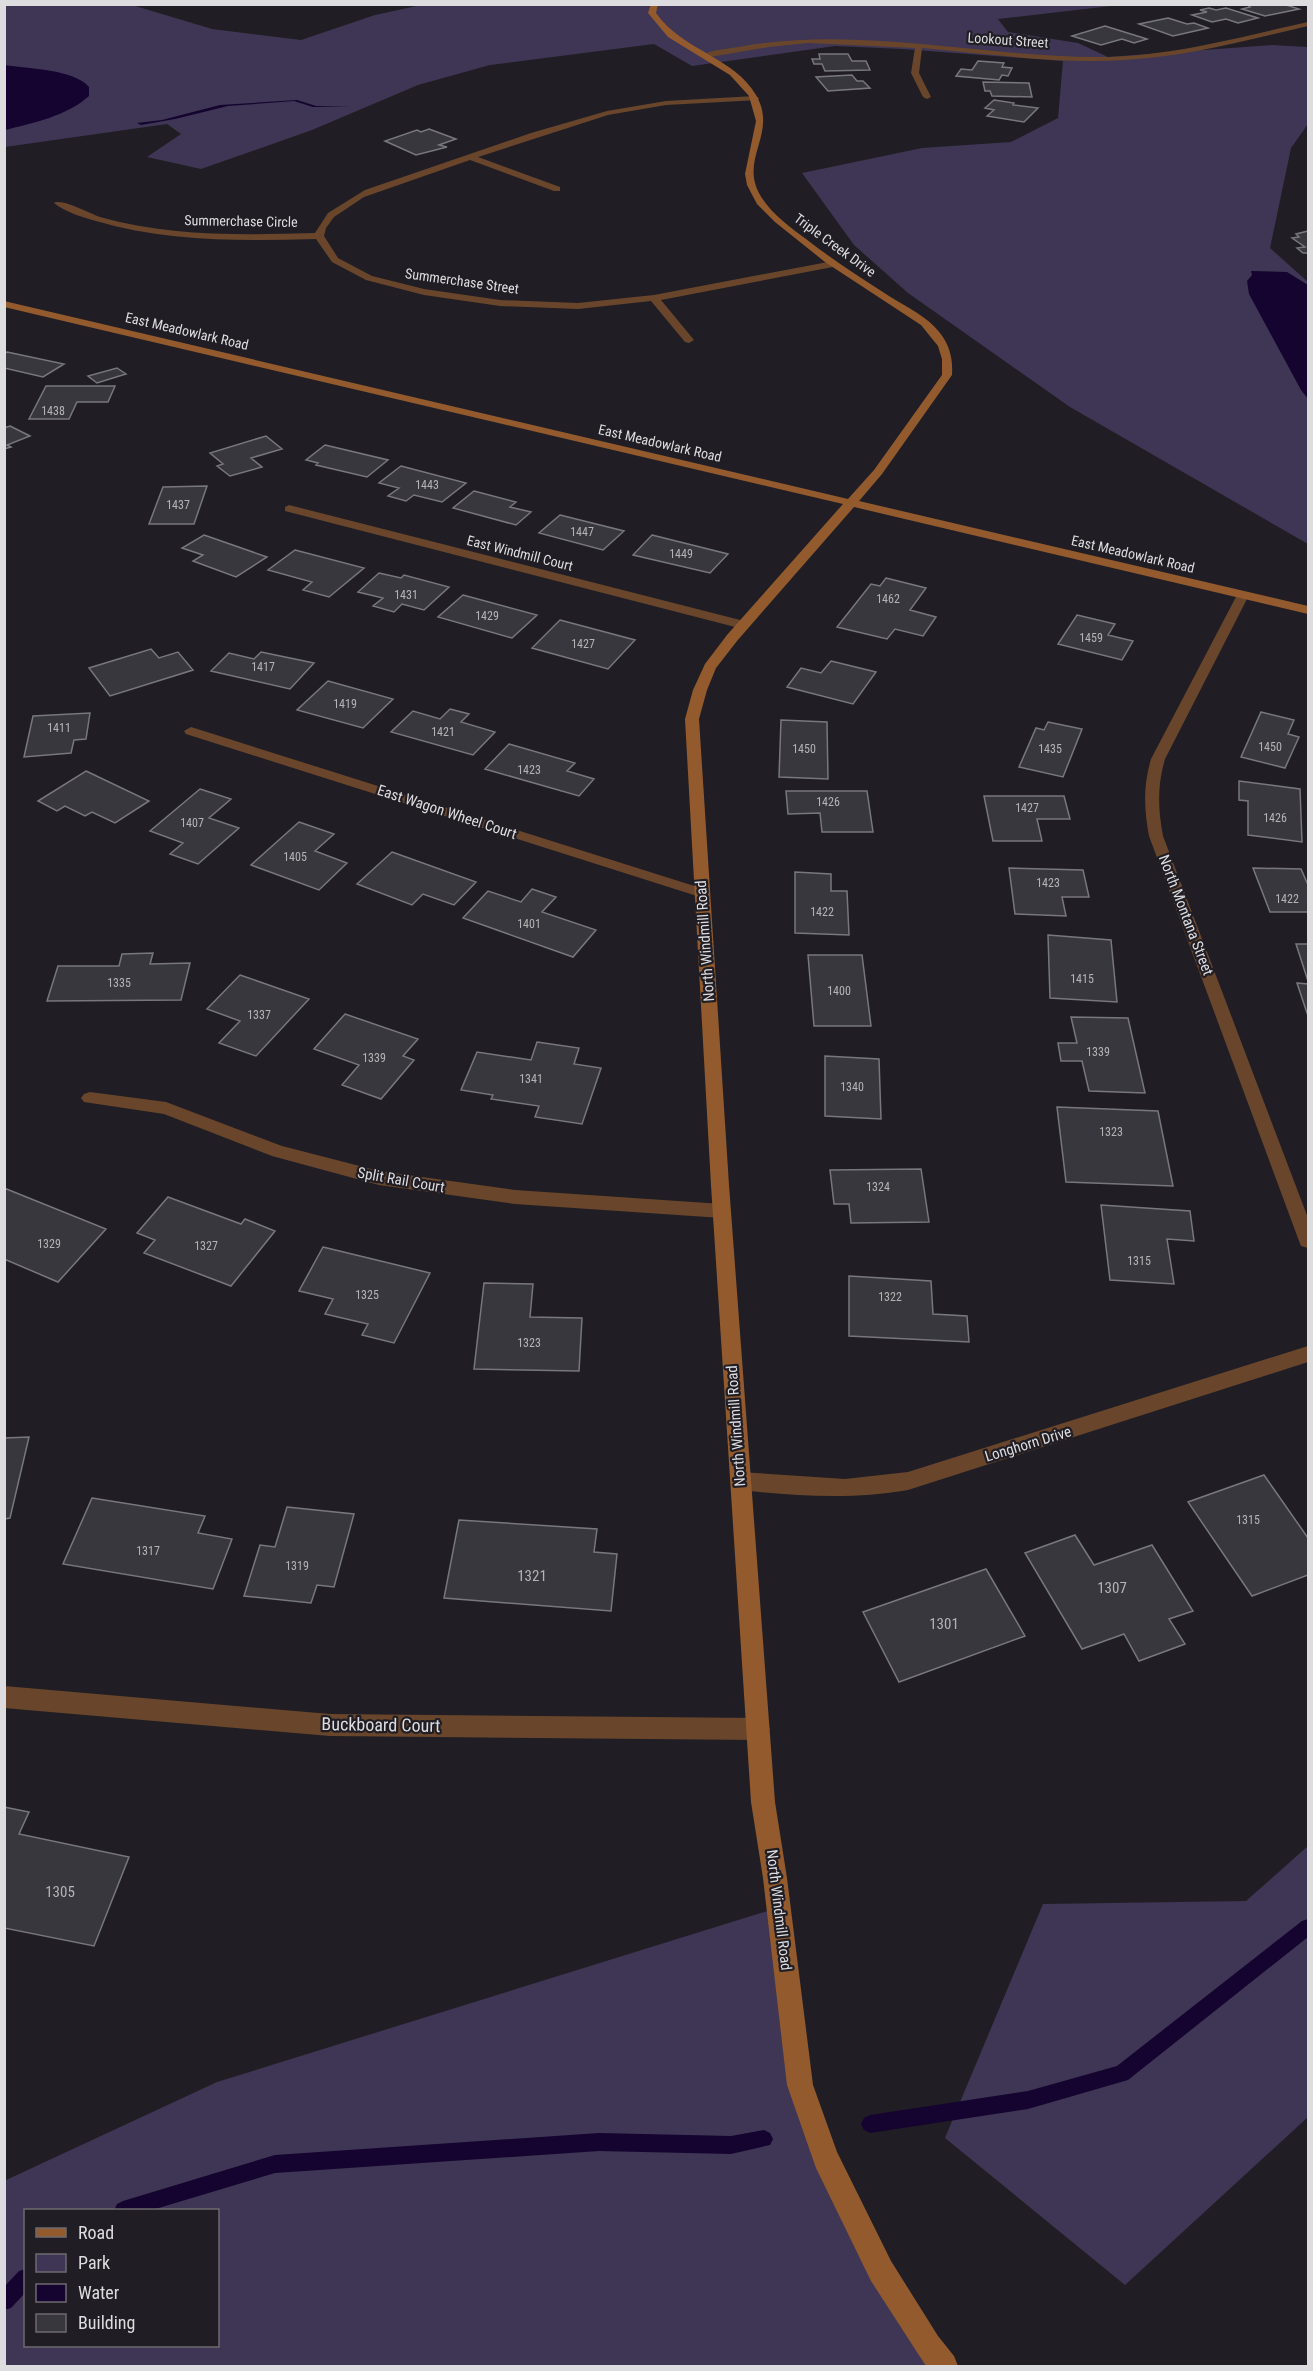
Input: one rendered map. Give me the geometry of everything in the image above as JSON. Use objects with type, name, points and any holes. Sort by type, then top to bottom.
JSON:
[{"type":"street","points":[[655,4],[652,13],[669,35],[734,76],[755,98]]},
{"type":"street","name":"Lookout Street","points":[[704,56],[805,41],[876,42],[1072,58],[1131,58],[1181,52],[1308,24]]},
{"type":"street","points":[[919,46],[915,73],[927,97]]},
{"type":"street","points":[[319,236],[320,227],[329,218],[345,204],[368,192],[607,113],[666,103],[755,98]]},
{"type":"street","name":"Triple Creek Drive","points":[[755,98],[760,126],[749,172],[751,185],[760,201],[833,264],[925,323],[937,334],[945,346],[949,362],[947,375],[939,387],[878,472],[851,503]]},
{"type":"street","points":[[470,157],[557,189]]},
{"type":"street","name":"Summerchase Circle","points":[[58,203],[86,215],[154,231],[203,237],[319,236]]},
{"type":"street","name":"Summerchase Street","points":[[319,236],[335,260],[369,278],[424,292],[500,303],[578,306],[654,298],[833,264]]},
{"type":"street","points":[[654,298],[689,340]]},
{"type":"street","name":"East Meadowlark Road","points":[[4,304],[1308,610]]},
{"type":"street","name":"North Windmill Road","points":[[851,503],[743,625],[710,667],[700,690],[692,719],[722,1211],[763,1802],[801,2085],[826,2158],[881,2271],[944,2367]]},
{"type":"street","name":"East Windmill Court","points":[[289,509],[743,625]]},
{"type":"street","name":"North Montana Street","points":[[1243,595],[1158,759],[1151,780],[1150,803],[1156,836],[1308,1240]]},
{"type":"street","name":"East Wagon Wheel Court","points":[[191,731],[702,893]]},
{"type":"street","name":"Split Rail Court","points":[[90,1098],[166,1108],[278,1151],[379,1178],[515,1197],[722,1211]]},
{"type":"street","name":"Longhorn Drive","points":[[740,1481],[841,1490],[876,1488],[908,1481],[1308,1354]]},
{"type":"street","name":"Buckboard Court","points":[[4,1697],[330,1725],[758,1730]]},
{"type":"green space","points":[[426,4],[1128,4],[998,19],[1008,32],[1078,43],[1108,57],[1272,45],[1308,47],[1308,124],[1291,148],[1270,248],[1308,282],[1308,544],[1070,407],[908,293],[854,245],[802,173],[922,148],[1011,142],[1058,118],[1063,61],[835,46],[692,66],[654,44],[490,65],[418,85],[312,130],[201,169],[147,157],[181,134],[167,124],[5,147],[4,5],[132,5],[212,29],[301,40],[375,15]]},
{"type":"green space","points":[[1308,1846],[1308,2117],[1125,2285],[945,2138],[1043,1904],[1246,1901]]},
{"type":"green space","points":[[777,1908],[801,2085],[928,2346],[945,2366],[5,2366],[4,2181],[217,2082]]},
{"type":"water","points":[[5,65],[62,73],[73,77],[89,87],[89,96],[60,114],[5,130]]},
{"type":"water","points":[[297,100],[316,106],[351,107],[313,107],[294,101],[228,106],[175,119],[141,125],[137,123],[162,120],[220,105]]},
{"type":"water","points":[[1251,271],[1287,272],[1308,285],[1308,399],[1249,294],[1247,281],[1252,275]]},
{"type":"building","points":[[1246,4],[1283,4],[1299,9],[1265,16],[1242,9],[1250,7]]},
{"type":"building","points":[[1209,8],[1216,10],[1226,8],[1258,18],[1238,23],[1226,19],[1212,22],[1192,15],[1207,12],[1200,10]]},
{"type":"building","points":[[1168,18],[1208,28],[1173,36],[1139,24]]},
{"type":"building","points":[[1105,26],[1147,39],[1134,43],[1122,39],[1101,45],[1072,36]]},
{"type":"building","points":[[819,54],[848,54],[852,61],[866,61],[870,70],[825,71],[822,64],[814,64],[812,59],[820,59]]},
{"type":"building","points":[[978,61],[1004,63],[1002,67],[1012,68],[1008,76],[1002,75],[999,80],[956,76],[961,69],[972,70]]},
{"type":"building","points":[[852,75],[857,81],[863,81],[870,88],[828,91],[816,77]]},
{"type":"building","points":[[983,82],[1029,83],[1032,97],[992,96],[990,91],[985,91]]},
{"type":"building","points":[[994,100],[1038,108],[1024,122],[987,116],[994,110],[985,108]]},
{"type":"building","points":[[429,129],[456,139],[439,145],[447,147],[416,155],[385,141],[417,130],[421,132]]},
{"type":"building","points":[[1308,231],[1308,253],[1303,253],[1297,248],[1305,247],[1292,238],[1299,237],[1296,234]]},
{"type":"building","points":[[7,352],[64,364],[43,377],[4,368],[4,354]]},
{"type":"building","points":[[117,368],[126,374],[97,383],[88,376]]},
{"type":"building","points":[[46,386],[115,386],[108,402],[77,402],[69,419],[29,419]]},
{"type":"building","points":[[10,426],[30,436],[7,445],[11,447],[4,449],[4,428]]},
{"type":"building","points":[[266,436],[282,449],[251,458],[262,467],[230,476],[217,466],[223,464],[210,453]]},
{"type":"building","points":[[325,445],[388,460],[367,477],[316,465],[318,463],[306,460]]},
{"type":"building","points":[[401,466],[466,483],[442,502],[414,495],[406,501],[388,496],[399,488],[379,483]]},
{"type":"building","points":[[207,486],[194,524],[149,524],[163,487]]},
{"type":"building","points":[[474,491],[516,502],[510,507],[531,512],[516,525],[453,508]]},
{"type":"building","points":[[560,515],[624,531],[603,550],[539,533]]},
{"type":"building","points":[[204,535],[267,557],[236,577],[193,561],[203,555],[182,548]]},
{"type":"building","points":[[652,535],[728,554],[710,573],[633,555]]},
{"type":"building","points":[[295,550],[364,568],[329,597],[303,590],[312,582],[268,570]]},
{"type":"building","points":[[379,573],[401,578],[404,575],[449,587],[424,610],[402,604],[394,612],[373,606],[383,598],[358,592]]},
{"type":"building","points":[[886,578],[926,588],[910,610],[936,617],[923,636],[895,629],[887,639],[837,627],[871,584],[880,586]]},
{"type":"building","points":[[463,595],[537,615],[512,638],[438,617]]},
{"type":"building","points":[[1077,615],[1115,624],[1108,635],[1133,641],[1122,660],[1058,644]]},
{"type":"building","points":[[560,620],[635,640],[608,669],[532,648]]},
{"type":"building","points":[[151,649],[159,658],[178,652],[193,670],[110,696],[89,668]]},
{"type":"building","points":[[261,652],[314,663],[290,689],[211,671],[229,653],[254,659]]},
{"type":"building","points":[[831,661],[876,672],[853,704],[787,687],[801,668],[821,673]]},
{"type":"building","points":[[328,681],[393,699],[363,728],[297,710]]},
{"type":"building","points":[[450,709],[469,714],[461,722],[495,732],[473,755],[391,732],[413,711],[440,719]]},
{"type":"building","points":[[1261,712],[1294,720],[1288,734],[1299,737],[1285,768],[1241,757]]},
{"type":"building","points":[[90,713],[86,739],[74,740],[71,753],[24,757],[33,716]]},
{"type":"building","points":[[781,720],[827,722],[828,779],[779,777]]},
{"type":"building","points":[[1048,722],[1082,729],[1063,777],[1019,767],[1036,728],[1044,730]]},
{"type":"building","points":[[509,744],[575,763],[567,771],[594,779],[579,796],[485,769]]},
{"type":"building","points":[[86,771],[149,801],[115,823],[92,812],[85,816],[65,806],[57,811],[38,801]]},
{"type":"building","points":[[1239,781],[1300,789],[1302,842],[1248,835],[1248,801],[1239,800]]},
{"type":"building","points":[[200,789],[231,799],[209,818],[239,828],[198,864],[170,854],[183,843],[150,831]]},
{"type":"building","points":[[786,791],[867,791],[873,832],[822,832],[820,813],[788,814]]},
{"type":"building","points":[[984,796],[1064,796],[1070,819],[1037,819],[1042,841],[993,841]]},
{"type":"building","points":[[299,822],[334,834],[315,851],[347,863],[319,890],[251,865]]},
{"type":"building","points":[[392,852],[476,882],[454,905],[423,894],[412,905],[357,884]]},
{"type":"building","points":[[1009,868],[1083,870],[1089,897],[1062,897],[1066,916],[1015,914]]},
{"type":"building","points":[[1253,868],[1301,869],[1308,885],[1308,912],[1270,912]]},
{"type":"building","points":[[795,872],[831,874],[831,891],[847,891],[849,935],[795,933]]},
{"type":"building","points":[[532,889],[556,897],[542,912],[596,930],[573,957],[463,918],[488,891],[521,902]]},
{"type":"building","points":[[1048,935],[1111,940],[1117,1002],[1050,998]]},
{"type":"building","points":[[1296,944],[1308,944],[1308,981]]},
{"type":"building","points":[[153,953],[150,964],[190,963],[181,1000],[47,1001],[58,966],[119,966],[122,954]]},
{"type":"building","points":[[808,955],[862,955],[871,1026],[814,1026]]},
{"type":"building","points":[[240,975],[309,999],[256,1056],[219,1043],[240,1021],[207,1009]]},
{"type":"building","points":[[1297,983],[1308,984],[1308,1016]]},
{"type":"building","points":[[345,1014],[418,1039],[403,1056],[414,1060],[381,1099],[342,1085],[359,1065],[314,1049]]},
{"type":"building","points":[[1071,1017],[1128,1018],[1145,1093],[1089,1091],[1082,1061],[1061,1061],[1058,1043],[1077,1043]]},
{"type":"building","points":[[537,1042],[579,1048],[574,1064],[601,1068],[582,1124],[535,1117],[539,1106],[491,1099],[493,1095],[461,1090],[477,1052],[531,1060]]},
{"type":"building","points":[[825,1056],[879,1059],[881,1119],[825,1116]]},
{"type":"building","points":[[1057,1107],[1158,1111],[1173,1186],[1066,1182]]},
{"type":"building","points":[[921,1169],[929,1222],[851,1223],[849,1204],[834,1204],[830,1170]]},
{"type":"building","points":[[4,1188],[106,1229],[58,1282],[4,1259]]},
{"type":"building","points":[[168,1197],[241,1224],[245,1219],[275,1231],[231,1286],[144,1253],[155,1240],[137,1233]]},
{"type":"building","points":[[1101,1205],[1190,1211],[1194,1241],[1167,1239],[1174,1284],[1110,1280]]},
{"type":"building","points":[[323,1247],[430,1273],[394,1343],[362,1335],[368,1324],[325,1314],[333,1299],[299,1291]]},
{"type":"building","points":[[849,1276],[931,1281],[933,1314],[967,1316],[969,1342],[849,1336]]},
{"type":"building","points":[[484,1283],[533,1284],[530,1317],[582,1318],[579,1371],[474,1369]]},
{"type":"building","points":[[29,1437],[10,1518],[4,1519],[4,1438]]},
{"type":"building","points":[[1264,1475],[1308,1538],[1308,1575],[1252,1596],[1188,1502]]},
{"type":"building","points":[[92,1498],[205,1516],[198,1533],[232,1539],[213,1589],[63,1564]]},
{"type":"building","points":[[287,1507],[354,1514],[334,1587],[317,1585],[311,1603],[244,1596],[260,1545],[275,1547]]},
{"type":"building","points":[[459,1520],[597,1529],[594,1552],[617,1554],[611,1611],[444,1598]]},
{"type":"building","points":[[1075,1535],[1094,1565],[1152,1545],[1193,1611],[1169,1619],[1185,1644],[1139,1661],[1124,1634],[1082,1649],[1025,1553]]},
{"type":"building","points":[[986,1569],[1025,1636],[899,1682],[863,1612]]},
{"type":"building","points":[[4,1807],[29,1812],[19,1834],[129,1857],[94,1946],[4,1928]]},
{"type":"waterway","points":[[870,2124],[1028,2100],[1122,2074],[1308,1927]]},
{"type":"waterway","points":[[126,2209],[275,2164],[599,2142],[731,2145],[764,2139]]},
{"type":"waterway","points":[[4,2301],[24,2280]]}]
